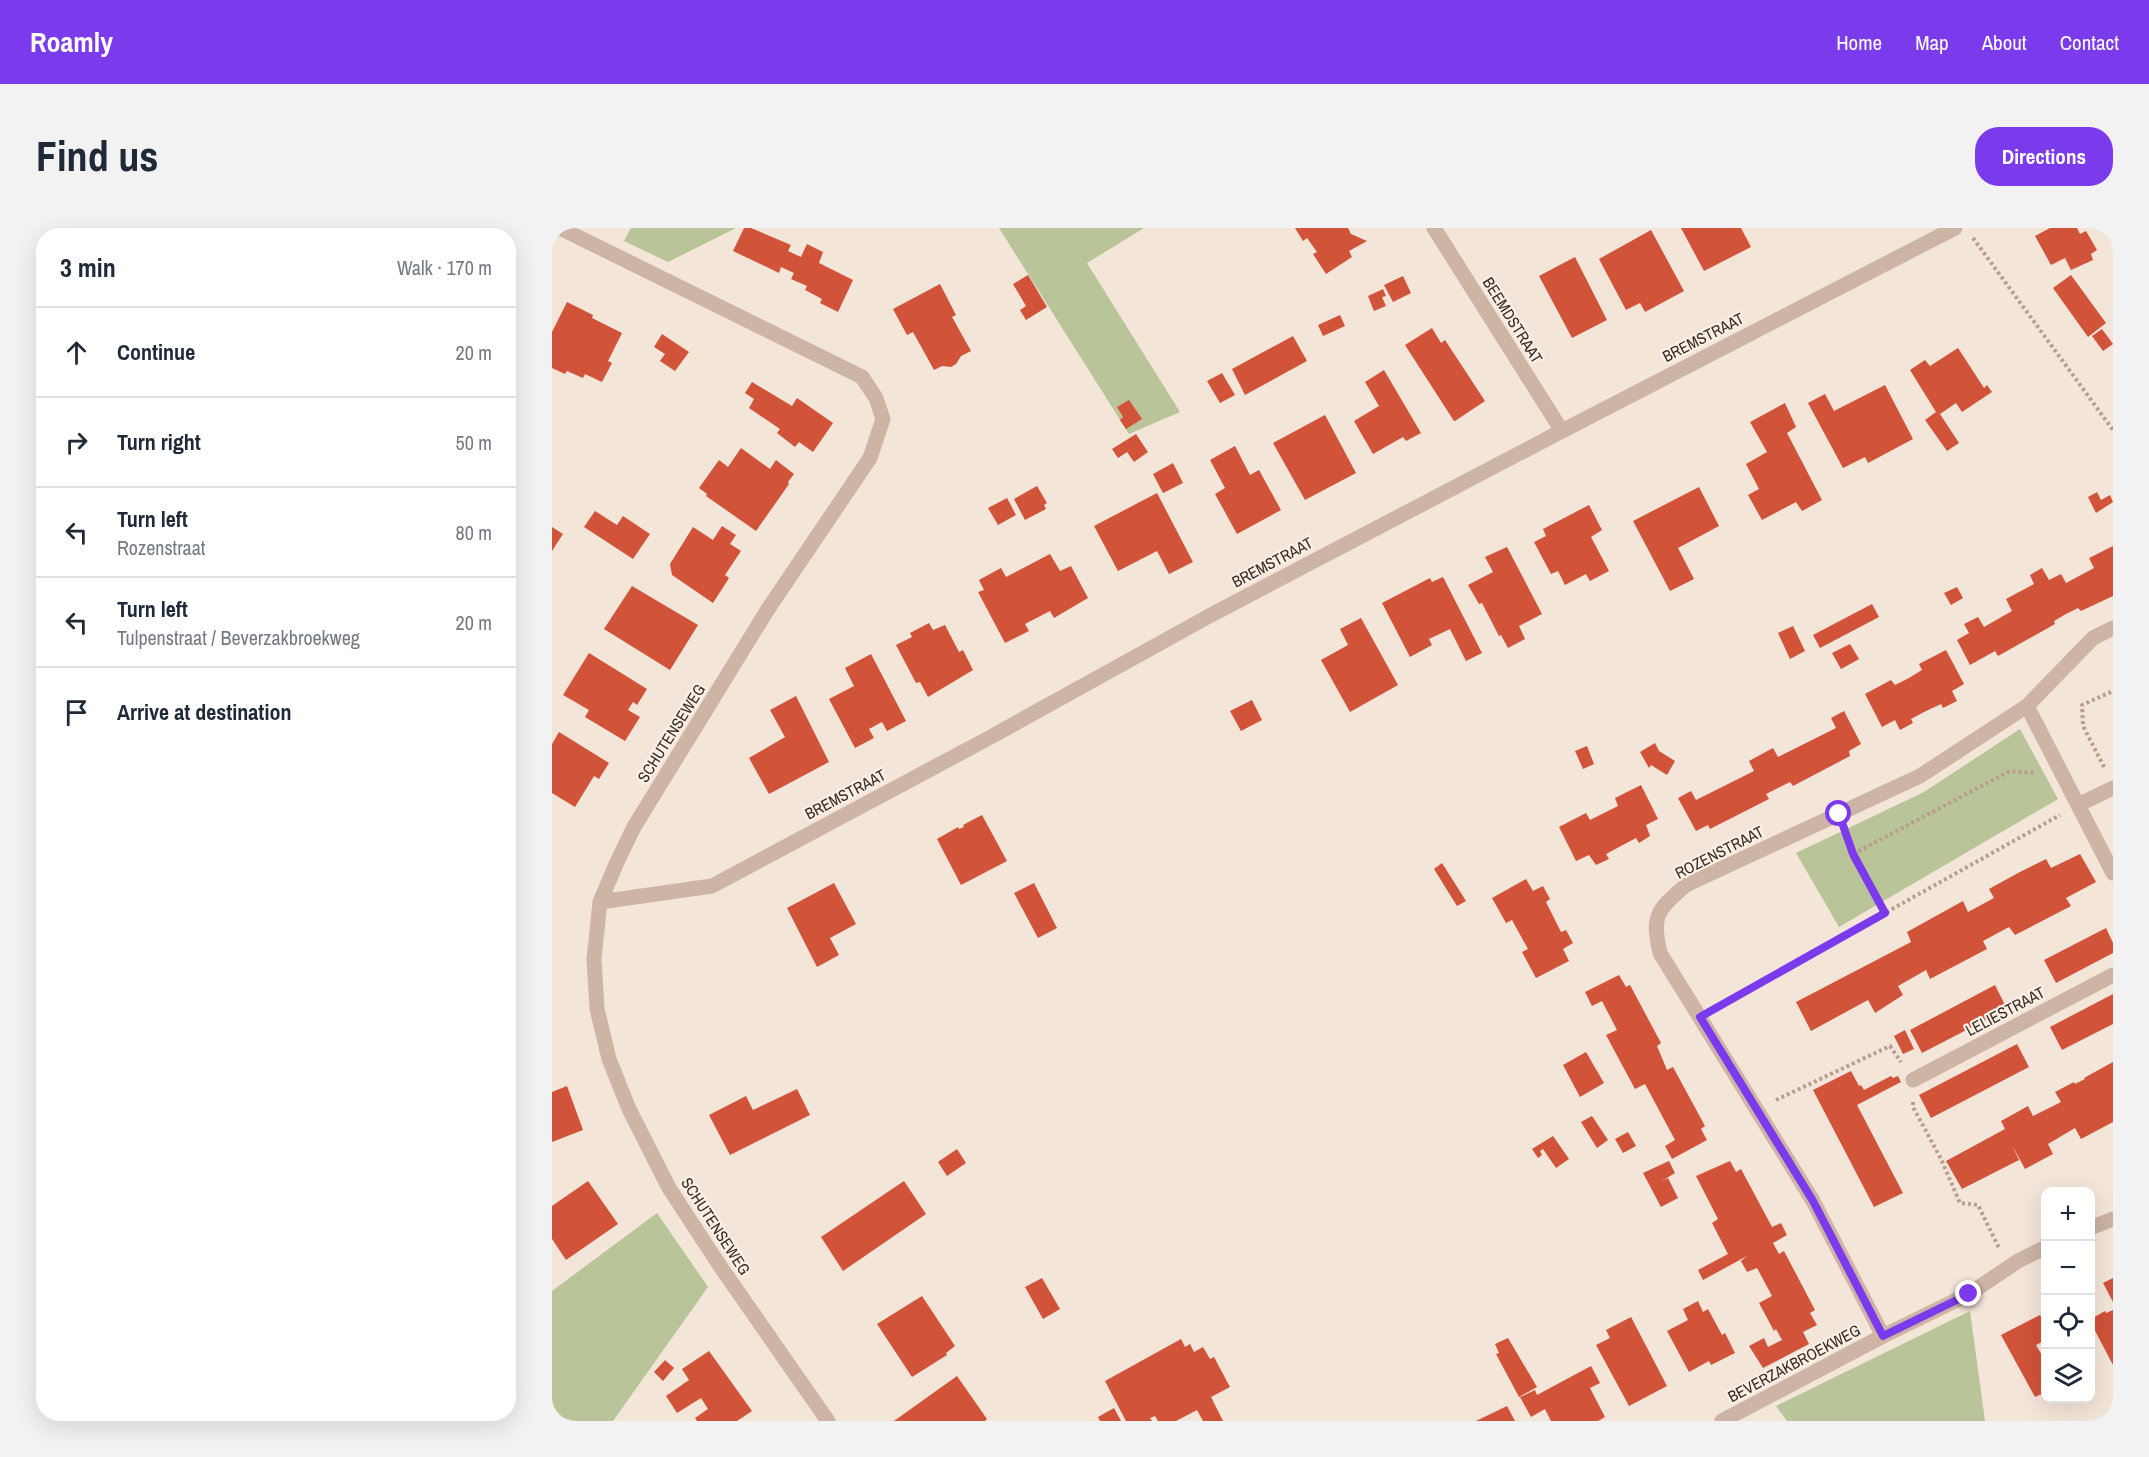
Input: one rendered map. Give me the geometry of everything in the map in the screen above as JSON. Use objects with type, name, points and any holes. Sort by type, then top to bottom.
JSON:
[{"type":"street","name":"SCHUTENSEWEG","points":[[560,228],[862,377],[876,398],[883,419],[870,458],[768,609],[634,827],[616,862],[600,902],[594,959],[597,1009],[609,1059],[629,1109],[669,1188],[720,1266],[828,1421]]},
{"type":"street","name":"BEEMDSTRAAT","points":[[1434,228],[1562,431]]},
{"type":"street","name":"BREMSTRAAT","points":[[600,902],[712,886],[976,745],[1210,615],[1955,228]]},
{"type":"street","name":"ROZENSTRAAT","points":[[1883,1336],[1813,1201],[1660,953],[1655,930],[1662,906],[1686,885],[1920,776],[2027,706],[2093,638],[2113,628]]},
{"type":"street","points":[[2027,706],[2113,873]]},
{"type":"street","points":[[2078,805],[2111,782]]},
{"type":"street","name":"LELIESTRAAT","points":[[1913,1080],[2113,975]]},
{"type":"street","points":[[2095,1226],[2113,1219]]},
{"type":"street","name":"BEVERZAKBROEKWEG","points":[[1722,1421],[1883,1336],[1969,1294],[2002,1271],[2041,1250]]},
{"type":"path","points":[[1973,238],[2113,430]]},
{"type":"path","points":[[2111,782],[2084,726],[2082,705],[2113,691]]},
{"type":"path","points":[[1853,854],[2010,771],[2062,775]]},
{"type":"path","points":[[1700,1017],[2078,805]]},
{"type":"path","points":[[1839,814],[1853,854],[1885,913]]},
{"type":"path","points":[[1756,1109],[1890,1046],[1913,1080],[1913,1107],[1941,1159],[1960,1203],[1978,1205],[1999,1248]]},
{"type":"green space","points":[[631,228],[736,228],[668,262],[624,241]]},
{"type":"green space","points":[[999,228],[1144,228],[1087,263],[1180,412],[1129,434]]},
{"type":"green space","points":[[2020,729],[2058,799],[1839,927],[1796,853],[1924,792]]},
{"type":"green space","points":[[657,1213],[708,1287],[613,1421],[552,1421],[552,1291]]},
{"type":"green space","points":[[1970,1311],[1985,1421],[1787,1421],[1776,1406]]},
{"type":"building","points":[[744,228],[751,228],[791,245],[788,251],[801,257],[807,244],[823,252],[819,263],[853,280],[838,312],[820,303],[822,299],[805,290],[807,286],[791,279],[794,273],[781,267],[779,273],[733,251]]},
{"type":"building","points":[[1295,228],[1348,228],[1351,234],[1367,241],[1349,251],[1352,257],[1326,274],[1313,254],[1317,252],[1307,238],[1303,241]]},
{"type":"building","points":[[1681,228],[1741,228],[1751,247],[1704,271]]},
{"type":"building","points":[[2050,228],[2077,228],[2080,234],[2086,231],[2097,250],[2091,254],[2093,260],[2071,270],[2065,258],[2051,265],[2035,236]]},
{"type":"building","points":[[1651,230],[1684,291],[1645,312],[1640,303],[1626,310],[1599,259]]},
{"type":"building","points":[[1575,257],[1607,320],[1572,338],[1539,276]]},
{"type":"building","points":[[1028,275],[1047,307],[1026,320],[1020,310],[1026,306],[1013,284]]},
{"type":"building","points":[[2071,275],[2106,323],[2088,337],[2053,288]]},
{"type":"building","points":[[1403,276],[1411,293],[1393,302],[1384,285]]},
{"type":"building","points":[[940,284],[956,315],[952,317],[971,351],[961,356],[951,367],[942,366],[934,370],[913,332],[907,335],[893,309]]},
{"type":"building","points":[[1383,289],[1386,296],[1382,297],[1386,306],[1374,311],[1368,296]]},
{"type":"building","points":[[567,302],[622,333],[608,361],[612,363],[602,382],[585,374],[583,378],[552,368],[552,332]]},
{"type":"building","points":[[1340,315],[1345,326],[1323,336],[1318,325]]},
{"type":"building","points":[[1432,328],[1441,343],[1445,340],[1485,401],[1455,421],[1405,345]]},
{"type":"building","points":[[2102,329],[2113,344],[2103,351],[2092,336]]},
{"type":"building","points":[[662,334],[689,352],[675,371],[660,361],[665,354],[654,347]]},
{"type":"building","points":[[1293,336],[1307,361],[1245,395],[1232,369]]},
{"type":"building","points":[[1958,348],[1984,388],[1987,385],[1992,392],[1962,412],[1956,403],[1940,414],[1959,443],[1947,451],[1925,420],[1936,412],[1910,370],[1925,360],[1930,366]]},
{"type":"building","points":[[1384,370],[1421,433],[1406,441],[1403,437],[1373,454],[1354,421],[1379,406],[1365,382]]},
{"type":"building","points":[[1222,373],[1235,395],[1220,403],[1207,381]]},
{"type":"building","points":[[752,382],[792,406],[797,398],[833,423],[813,452],[799,442],[795,447],[777,433],[780,429],[749,408],[754,399],[745,393]]},
{"type":"building","points":[[1885,385],[1913,439],[1868,463],[1865,457],[1843,468],[1808,403],[1825,394],[1834,411]]},
{"type":"building","points":[[1129,400],[1142,419],[1126,429],[1120,420],[1123,417],[1117,407]]},
{"type":"building","points":[[1785,403],[1796,427],[1787,433],[1822,500],[1802,511],[1796,502],[1762,520],[1748,495],[1759,489],[1746,464],[1767,452],[1750,422]]},
{"type":"building","points":[[1325,415],[1356,473],[1305,500],[1273,443]]},
{"type":"building","points":[[1136,434],[1148,452],[1134,462],[1127,452],[1118,458],[1112,449]]},
{"type":"building","points":[[1235,446],[1250,475],[1259,470],[1281,510],[1237,534],[1215,494],[1225,488],[1210,460]]},
{"type":"building","points":[[741,448],[770,469],[776,460],[794,474],[756,531],[706,496],[707,494],[699,488],[719,460],[728,467]]},
{"type":"building","points":[[1173,463],[1183,483],[1163,493],[1153,474]]},
{"type":"building","points":[[1037,486],[1047,503],[1044,505],[1046,509],[1025,520],[1014,499]]},
{"type":"building","points":[[1699,487],[1719,526],[1678,548],[1694,579],[1670,591],[1633,521]]},
{"type":"building","points":[[2097,492],[2101,500],[2110,495],[2113,502],[2096,513],[2088,497]]},
{"type":"building","points":[[1157,493],[1193,562],[1169,574],[1157,551],[1118,571],[1094,526]]},
{"type":"building","points":[[1007,498],[1016,515],[998,525],[988,508]]},
{"type":"building","points":[[1589,505],[1602,530],[1591,537],[1609,571],[1590,581],[1586,574],[1565,585],[1558,571],[1551,574],[1534,542],[1546,536],[1543,529]]},
{"type":"building","points":[[595,511],[617,525],[623,516],[650,534],[633,559],[584,527]]},
{"type":"building","points":[[722,526],[736,535],[730,544],[741,551],[725,575],[729,578],[713,603],[672,575],[670,564],[693,527],[713,540]]},
{"type":"building","points":[[552,527],[563,534],[552,551]]},
{"type":"building","points":[[2113,546],[2113,596],[2081,611],[2078,608],[2054,621],[2055,624],[1998,656],[1995,651],[1970,665],[1957,640],[1969,633],[1964,624],[1978,617],[1984,627],[2012,611],[2006,599],[2034,584],[2030,575],[2042,568],[2049,580],[2061,574],[2066,583],[2094,568],[2089,558]]},
{"type":"building","points":[[1507,547],[1542,614],[1519,626],[1525,639],[1508,648],[1482,603],[1479,604],[1468,585],[1493,572],[1485,557]]},
{"type":"building","points":[[1050,554],[1060,571],[1071,566],[1088,598],[1054,618],[1050,611],[1025,624],[1029,631],[1005,643],[978,592],[984,590],[979,580],[1001,568],[1006,577]]},
{"type":"building","points":[[1443,577],[1482,653],[1466,661],[1450,629],[1429,639],[1432,645],[1410,657],[1382,603],[1430,578],[1432,582]]},
{"type":"building","points":[[632,586],[698,625],[670,670],[604,629]]},
{"type":"building","points":[[1957,587],[1963,598],[1951,605],[1944,593]]},
{"type":"building","points":[[1872,604],[1879,617],[1820,648],[1813,635]]},
{"type":"building","points":[[1361,618],[1398,685],[1350,712],[1321,660],[1348,645],[1340,629]]},
{"type":"building","points":[[929,623],[933,630],[945,625],[959,652],[963,650],[973,670],[928,697],[920,682],[916,683],[896,645],[912,637],[910,633]]},
{"type":"building","points":[[1793,626],[1805,651],[1790,659],[1778,633]]},
{"type":"building","points":[[1850,644],[1859,659],[1841,669],[1832,653]]},
{"type":"building","points":[[1946,650],[1964,684],[1952,691],[1957,701],[1943,708],[1941,704],[1926,711],[1911,719],[1913,723],[1900,730],[1895,720],[1882,727],[1865,694],[1891,680],[1895,685],[1909,678],[1922,670],[1919,664]]},
{"type":"building","points":[[589,653],[647,689],[637,705],[633,702],[628,710],[640,717],[625,741],[585,717],[589,710],[563,695]]},
{"type":"building","points":[[871,654],[906,721],[887,731],[882,722],[869,729],[874,738],[855,748],[829,699],[854,686],[845,668]]},
{"type":"building","points":[[796,696],[829,762],[769,794],[749,758],[785,737],[770,710]]},
{"type":"building","points":[[1252,700],[1262,720],[1241,731],[1230,711]]},
{"type":"building","points":[[1844,711],[1861,744],[1849,751],[1850,756],[1793,786],[1790,782],[1766,794],[1769,799],[1710,829],[1708,825],[1696,831],[1678,798],[1691,791],[1696,800],[1754,771],[1749,761],[1773,748],[1778,757],[1836,728],[1831,718]]},
{"type":"building","points":[[559,732],[609,763],[599,779],[594,776],[575,807],[552,793],[552,744]]},
{"type":"building","points":[[1655,743],[1659,751],[1675,761],[1667,775],[1651,765],[1649,768],[1640,752]]},
{"type":"building","points":[[1587,746],[1594,764],[1583,769],[1575,751]]},
{"type":"building","points":[[1641,785],[1658,819],[1646,825],[1650,836],[1639,843],[1636,838],[1606,854],[1609,859],[1596,865],[1589,855],[1576,861],[1559,827],[1586,813],[1590,820],[1618,806],[1615,798]]},
{"type":"building","points":[[982,815],[1007,861],[961,885],[937,839],[958,827],[959,829],[964,827],[963,825]]},
{"type":"building","points":[[2080,854],[2096,882],[2066,898],[2071,906],[2015,935],[2009,927],[1983,941],[1987,949],[1930,979],[1926,970],[1898,986],[1903,995],[1875,1013],[1868,1000],[1811,1031],[1796,1002],[1911,942],[1907,932],[1963,901],[1968,912],[1994,898],[1989,889],[2018,873],[2046,859],[2051,868]]},
{"type":"building","points":[[1442,863],[1466,901],[1457,906],[1434,869]]},
{"type":"building","points":[[1526,879],[1533,891],[1543,886],[1550,899],[1546,902],[1561,932],[1566,930],[1573,943],[1563,949],[1569,961],[1536,978],[1522,952],[1528,949],[1512,920],[1506,923],[1492,898]]},
{"type":"building","points":[[834,883],[856,924],[830,938],[839,955],[817,967],[787,908]]},
{"type":"building","points":[[1034,883],[1057,928],[1038,938],[1014,893]]},
{"type":"building","points":[[2106,928],[2113,943],[2113,953],[2056,983],[2044,960]]},
{"type":"building","points":[[1619,975],[1626,987],[1630,985],[1661,1043],[1657,1046],[1667,1070],[1673,1067],[1705,1126],[1701,1129],[1707,1140],[1672,1159],[1665,1146],[1675,1140],[1645,1084],[1635,1089],[1606,1035],[1617,1030],[1602,1001],[1592,1006],[1585,992]]},
{"type":"building","points":[[1995,985],[2007,1009],[1922,1053],[1910,1030]]},
{"type":"building","points":[[2113,994],[2113,1024],[2062,1050],[2050,1027]]},
{"type":"building","points":[[1905,1030],[1914,1049],[1903,1054],[1894,1036]]},
{"type":"building","points":[[2017,1044],[2029,1067],[1931,1118],[1919,1095]]},
{"type":"building","points":[[1586,1052],[1604,1083],[1580,1097],[1563,1065]]},
{"type":"building","points":[[2113,1062],[2113,1122],[2081,1139],[2075,1128],[2048,1144],[2053,1154],[2025,1169],[2012,1145],[2019,1160],[1962,1189],[1946,1161],[2005,1129],[2001,1121],[2028,1106],[2033,1116],[2061,1102],[2055,1092],[2085,1079]]},
{"type":"building","points":[[1851,1071],[1859,1086],[1861,1085],[1864,1090],[1891,1076],[1893,1078],[1898,1076],[1901,1082],[1857,1105],[1903,1193],[1874,1207],[1813,1090]]},
{"type":"building","points":[[567,1086],[583,1130],[552,1142],[552,1092]]},
{"type":"building","points":[[797,1089],[810,1115],[730,1155],[709,1115],[746,1096],[753,1110]]},
{"type":"building","points":[[1592,1116],[1608,1140],[1597,1148],[1581,1122]]},
{"type":"building","points":[[1628,1132],[1636,1146],[1623,1153],[1615,1139]]},
{"type":"building","points":[[1553,1136],[1569,1159],[1556,1168],[1543,1149],[1540,1151],[1542,1155],[1538,1158],[1532,1149]]},
{"type":"building","points":[[957,1149],[966,1163],[947,1176],[938,1162]]},
{"type":"building","points":[[1669,1161],[1675,1173],[1660,1182],[1668,1178],[1678,1198],[1661,1207],[1643,1173]]},
{"type":"building","points":[[1730,1161],[1736,1172],[1741,1169],[1772,1227],[1781,1223],[1787,1235],[1773,1243],[1779,1254],[1784,1251],[1815,1310],[1810,1313],[1817,1325],[1803,1332],[1809,1344],[1763,1368],[1749,1346],[1764,1338],[1768,1347],[1782,1340],[1776,1329],[1774,1331],[1759,1303],[1772,1296],[1757,1268],[1747,1272],[1741,1261],[1747,1256],[1703,1280],[1698,1270],[1728,1254],[1712,1223],[1718,1219],[1696,1176]]},
{"type":"building","points":[[588,1181],[618,1224],[566,1260],[552,1239],[552,1206]]},
{"type":"building","points":[[904,1181],[926,1214],[843,1271],[821,1237]]},
{"type":"building","points":[[1042,1278],[1060,1309],[1043,1319],[1025,1287]]},
{"type":"building","points":[[2113,1278],[2113,1302],[2103,1283]]},
{"type":"building","points":[[922,1296],[955,1346],[946,1353],[947,1355],[912,1377],[877,1324]]},
{"type":"building","points":[[1698,1301],[1703,1312],[1708,1309],[1722,1335],[1725,1333],[1735,1353],[1711,1365],[1709,1361],[1689,1372],[1667,1331],[1688,1320],[1683,1309]]},
{"type":"building","points":[[2113,1310],[2113,1365],[2095,1331],[2095,1317],[2105,1311],[2106,1313]]},
{"type":"building","points":[[2040,1315],[2041,1342],[2036,1345],[2041,1354],[2041,1394],[2035,1397],[2001,1335]]},
{"type":"building","points":[[1631,1317],[1667,1386],[1629,1406],[1596,1345],[1610,1338],[1606,1330]]},
{"type":"building","points":[[1508,1338],[1537,1387],[1519,1397],[1496,1354],[1499,1353],[1495,1344]]},
{"type":"building","points":[[1181,1339],[1185,1347],[1190,1344],[1194,1352],[1203,1347],[1210,1359],[1214,1357],[1230,1387],[1211,1397],[1223,1421],[1203,1421],[1197,1410],[1176,1421],[1158,1421],[1155,1416],[1150,1418],[1152,1421],[1126,1421],[1105,1381]]},
{"type":"building","points":[[709,1351],[752,1411],[737,1421],[697,1421],[695,1418],[708,1409],[701,1398],[677,1413],[666,1396],[689,1380],[682,1369]]},
{"type":"building","points":[[665,1360],[674,1368],[663,1381],[654,1372]]},
{"type":"building","points":[[1591,1366],[1600,1383],[1590,1388],[1605,1417],[1598,1421],[1551,1421],[1545,1409],[1531,1417],[1520,1397],[1535,1390],[1537,1395]]},
{"type":"building","points":[[957,1376],[987,1419],[985,1421],[894,1421]]},
{"type":"building","points":[[1507,1406],[1515,1421],[1476,1421]]},
{"type":"building","points":[[1114,1408],[1121,1421],[1100,1421],[1098,1417]]},
{"type":"route","points":[[1839,814],[1853,854],[1885,913],[1700,1017],[1813,1201],[1883,1336],[1969,1294]]}]
